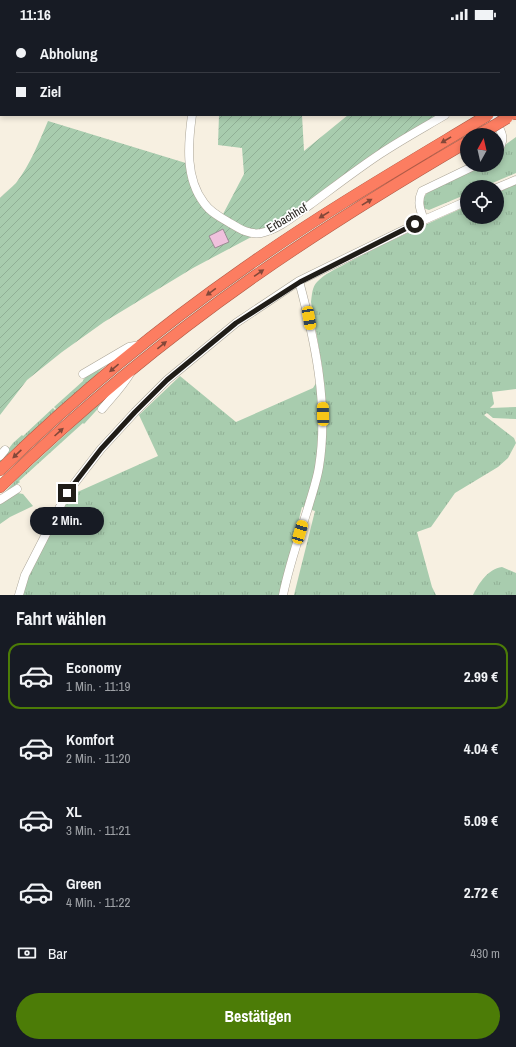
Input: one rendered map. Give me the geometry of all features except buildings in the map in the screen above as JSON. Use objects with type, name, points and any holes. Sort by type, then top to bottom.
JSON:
[{"type":"highway","points":[[490,128],[511,116]]},
{"type":"highway","points":[[0,470],[54,420],[144,344],[210,292],[357,194],[484,117]]},
{"type":"highway","points":[[0,487],[63,428],[186,326],[261,271],[362,206],[460,146]]},
{"type":"street","name":"Erbachhof","points":[[192,116],[189,164],[191,173],[204,204],[221,218],[242,230],[254,234],[283,223],[381,153],[443,116]]},
{"type":"street","points":[[492,116],[498,128]]},
{"type":"street","points":[[424,220],[418,205],[422,191],[461,172]]},
{"type":"street","points":[[504,185],[516,180]]},
{"type":"street","points":[[19,595],[26,575],[67,493],[101,449],[125,422],[167,380],[236,323],[300,282],[424,220],[460,204]]},
{"type":"street","points":[[283,595],[319,468],[322,442],[323,403],[320,380],[309,318],[300,282]]},
{"type":"street","points":[[83,374],[129,348],[144,344]]},
{"type":"street","points":[[102,409],[125,383],[132,370]]},
{"type":"street","points":[[0,500],[17,489]]},
{"type":"green space","points":[[219,116],[302,116],[304,151],[347,116],[438,116],[283,220],[193,268],[104,322],[62,352],[27,380],[0,415],[0,198],[16,183],[26,169],[48,121],[189,164],[198,194],[221,218],[244,174],[242,148],[218,145]]},
{"type":"green space","points":[[516,137],[516,173],[500,180],[460,180],[460,197],[429,210],[423,208],[423,198],[428,192],[468,172],[504,172],[505,145]]},
{"type":"green space","points":[[516,184],[516,389],[492,392],[494,404],[490,408],[516,407],[516,419],[493,418],[487,413],[484,415],[514,438],[516,443],[508,458],[498,467],[455,493],[431,527],[417,532],[432,587],[436,595],[294,595],[315,511],[302,507],[280,595],[22,595],[29,572],[62,509],[73,494],[158,456],[139,415],[180,376],[236,422],[313,388],[323,372],[311,302],[312,291],[315,284],[334,270],[460,209],[460,224],[504,224],[504,190]]},
{"type":"green space","points":[[106,365],[0,463],[0,460],[13,443],[22,435],[23,436],[53,408],[55,410],[56,409],[54,407],[89,374]]},
{"type":"green space","points":[[104,399],[105,401],[84,424],[83,423],[19,481],[20,482],[5,492],[16,480]]},
{"type":"green space","points":[[18,493],[23,494],[33,506],[10,517],[0,524],[0,503]]},
{"type":"green space","points":[[502,567],[516,573],[516,595],[473,595],[481,581],[488,574],[497,568]]},
{"type":"route","points":[[67,493],[101,449],[135,412],[167,380],[236,323],[300,282],[415,224]]}]
